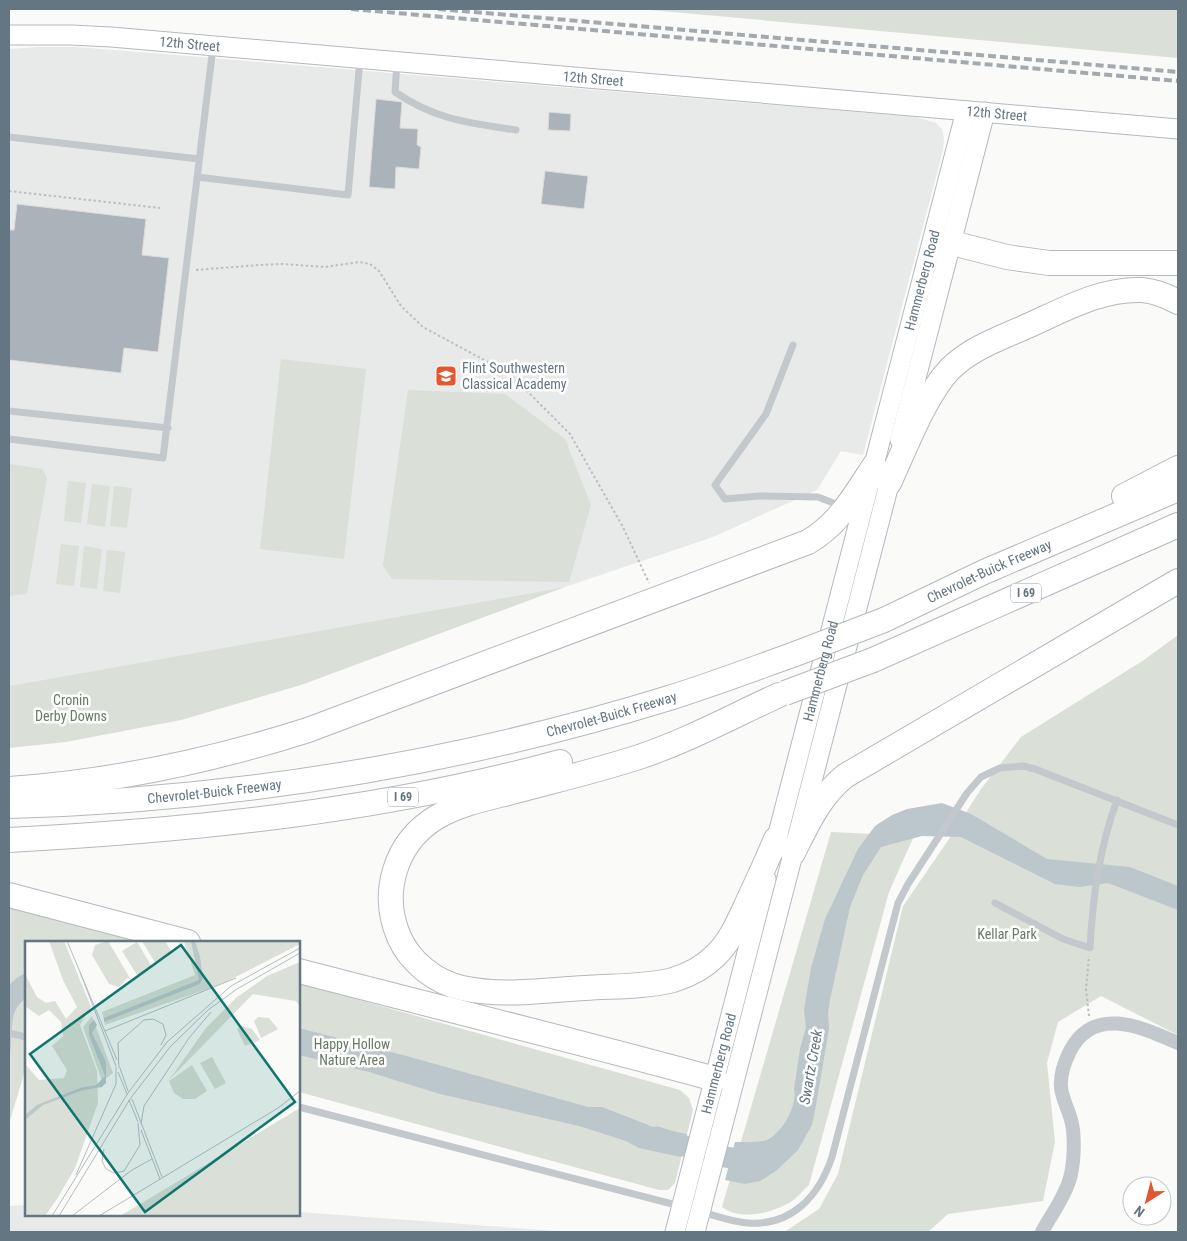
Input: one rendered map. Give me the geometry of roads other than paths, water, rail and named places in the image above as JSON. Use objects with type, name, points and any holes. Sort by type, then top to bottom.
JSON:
[{"type":"highway","points":[[952,243],[1007,257],[1049,263],[1178,263]]},
{"type":"highway","points":[[9,789],[83,782],[157,769],[273,741],[308,730],[795,547],[820,535],[829,528],[846,508],[882,475],[935,389],[951,368],[971,353],[1074,306],[1110,294],[1142,290],[1167,296],[1178,302]]},
{"type":"highway","points":[[984,572],[1046,534],[1178,468]]},
{"type":"highway","name":"Chevrolet-Buick Freeway","points":[[9,806],[104,803],[147,799],[260,787],[360,772],[508,741],[609,715],[669,698],[795,654],[884,620],[984,572],[1178,489]]},
{"type":"highway","name":"I 69","points":[[9,840],[144,832],[323,812],[539,768],[607,750],[782,694],[873,660],[1178,525]]},
{"type":"highway","points":[[782,694],[662,749],[587,772],[480,800],[438,816],[416,833],[407,844],[400,856],[391,884],[392,914],[401,942],[419,965],[441,980],[456,987],[473,991],[507,992],[643,984],[669,981],[693,973],[705,966],[722,949],[785,846],[835,784],[845,776],[1178,581]]},
{"type":"highway","points":[[9,895],[184,941]]},
{"type":"highway","points":[[300,971],[715,1079]]},
{"type":"street","name":"12th Street","points":[[9,35],[91,36],[1178,129]]},
{"type":"street","name":"Hammerberg Road","points":[[882,475],[929,257],[966,111]]},
{"type":"street","name":"Hammerberg Road","points":[[675,1232],[691,1209],[710,1175],[715,1079],[785,846],[882,475],[952,243],[985,112]]},
{"type":"street","points":[[929,257],[940,246],[952,243]]},
{"type":"street","name":"Hammerberg Road","points":[[695,1232],[691,1209],[691,1171],[738,1066],[785,846]]},
{"type":"street","points":[[1042,1232],[1070,1178],[1073,1142],[1072,1125],[1061,1087],[1064,1063],[1073,1045],[1092,1022],[1132,1025],[1178,1043]]},
{"type":"street","points":[[715,1079],[727,1076],[738,1066]]},
{"type":"lane","points":[[9,439],[163,458],[214,46]]},
{"type":"lane","points":[[197,178],[348,195],[360,59]]},
{"type":"lane","points":[[397,62],[395,92],[404,98],[425,110],[457,122],[516,130]]},
{"type":"lane","points":[[9,137],[199,159]]},
{"type":"lane","points":[[794,345],[766,414],[714,485],[725,499],[760,496],[818,496],[846,508]]},
{"type":"lane","points":[[9,411],[168,428]]},
{"type":"lane","points":[[300,1107],[732,1220],[760,1223],[774,1220],[796,1210],[807,1202],[816,1192],[827,1170],[898,903],[959,804],[981,777],[1000,768],[1023,766],[1117,800],[1178,825]]},
{"type":"lane","points":[[996,904],[1063,939],[1090,948],[1093,895],[1108,826],[1117,800]]},
{"type":"lane","points":[[9,1033],[25,1037]]},
{"type":"water","points":[[942,803],[971,814],[1047,859],[1130,867],[1178,886],[1178,910],[1108,883],[1079,887],[1055,884],[961,837],[922,836],[881,847],[863,875],[850,907],[830,1000],[828,1013],[829,1029],[812,1125],[798,1150],[776,1171],[760,1181],[745,1184],[725,1180],[735,1142],[767,1140],[778,1131],[788,1118],[794,1103],[794,1089],[800,1049],[806,1027],[804,1010],[811,968],[825,919],[858,849],[875,826],[892,815],[907,809]]},
{"type":"water","points":[[25,974],[25,1000],[20,1004],[13,1017],[9,1058],[9,985]]},
{"type":"water","points":[[300,1028],[588,1107],[602,1107],[656,1128],[687,1134],[681,1157],[639,1148],[626,1141],[579,1126],[440,1094],[369,1072],[300,1055]]},
{"type":"waterway","name":"Swartz Creek","points":[[657,1137],[720,1156],[759,1159]]},
{"type":"railway","points":[[351,9],[1178,81]]},
{"type":"railway","points":[[438,9],[1178,72]]},
{"type":"place","name":"Flint Southwestern Classical Academy","points":[[446,376]]},
{"type":"park label","name":"Cronin Derby Downs","points":[[71,708]]},
{"type":"park label","name":"Kellar Park","points":[[1007,934]]},
{"type":"park label","name":"Happy Hollow Nature Area","points":[[352,1052]]}]
